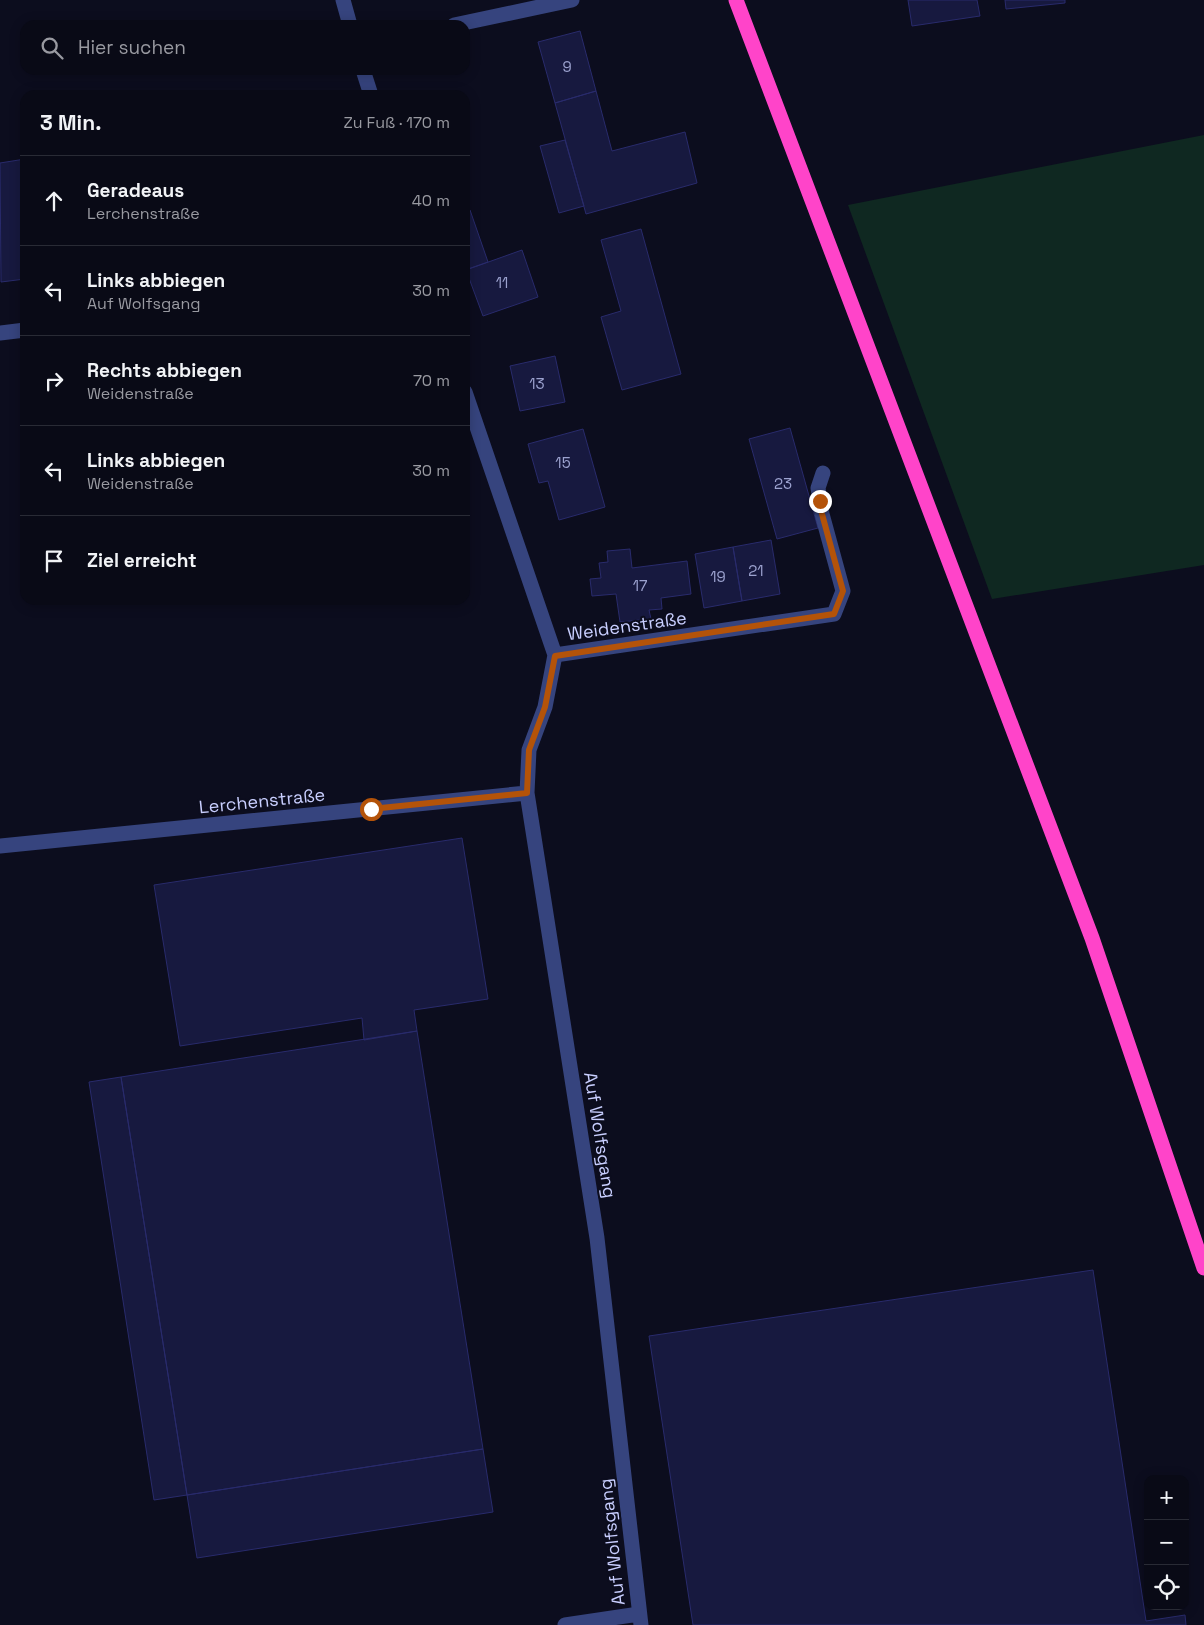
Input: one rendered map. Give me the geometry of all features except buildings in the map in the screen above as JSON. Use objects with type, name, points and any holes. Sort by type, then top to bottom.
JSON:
[{"type":"highway","points":[[736,0],[1092,938],[1204,1268]]},
{"type":"street","points":[[343,0],[349,20]]},
{"type":"street","points":[[470,22],[572,0]]},
{"type":"street","points":[[365,75],[369,90]]},
{"type":"street","points":[[0,333],[20,331]]},
{"type":"street","name":"Weidenstraße","points":[[470,407],[555,656],[834,614],[843,591],[822,514],[818,488],[823,473]]},
{"type":"street","name":"Auf Wolfsgang","points":[[555,656],[545,707],[529,750],[527,793],[597,1238],[640,1619]]},
{"type":"street","name":"Lerchenstraße","points":[[0,846],[527,793]]},
{"type":"street","points":[[566,1625],[640,1619]]},
{"type":"green space","points":[[1204,135],[1204,565],[992,599],[848,205]]},
{"type":"route","points":[[371,809],[527,793],[529,750],[545,707],[555,656],[834,614],[843,591],[820,501]]}]
